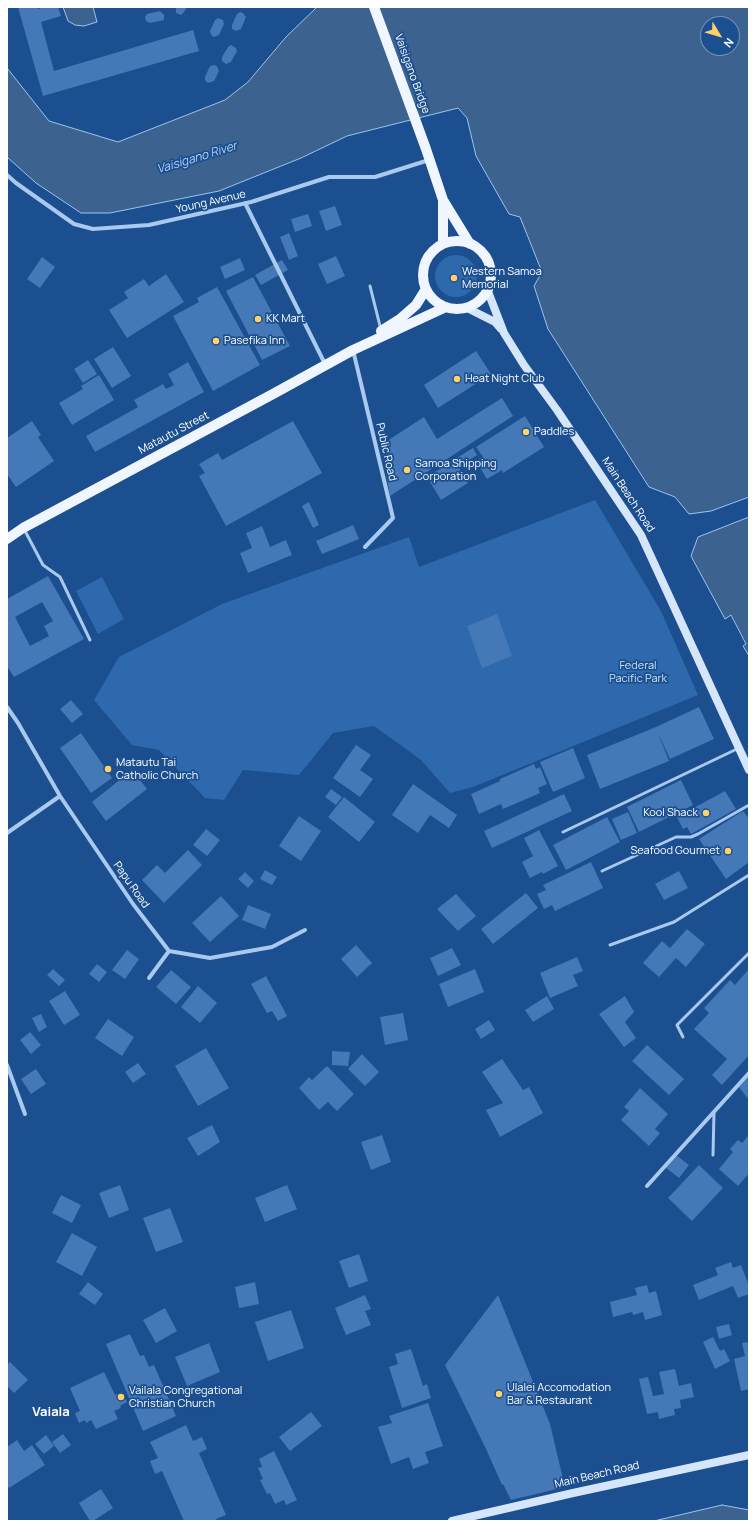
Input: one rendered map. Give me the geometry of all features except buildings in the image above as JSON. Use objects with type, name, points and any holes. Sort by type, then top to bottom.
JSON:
[{"type":"main road","name":"Vaisigano Bridge","points":[[374,7],[429,160]]},
{"type":"main road","points":[[429,160],[443,200],[470,244]]},
{"type":"main road","points":[[443,200],[443,244]]},
{"type":"main road","points":[[453,241],[470,244],[482,252],[488,261],[490,280],[487,289],[479,300],[467,308],[446,308],[436,302],[428,294],[423,283],[423,272],[426,261],[433,251],[443,244],[453,241]]},
{"type":"main road","name":"Matautu Street","points":[[353,350],[400,319],[416,305],[426,289]]},
{"type":"main road","name":"Main Beach Road","points":[[487,289],[504,332],[524,365],[557,410],[641,535],[749,770]]},
{"type":"main road","name":"Matautu Street","points":[[7,539],[23,528],[266,398],[326,364],[353,350],[446,308]]},
{"type":"main road","points":[[467,308],[495,322],[504,332]]},
{"type":"main road","name":"Main Beach Road","points":[[452,1521],[749,1455]]},
{"type":"street","name":"Young Avenue","points":[[7,175],[74,224],[93,229],[149,225],[245,203],[329,177],[375,177],[429,160]]},
{"type":"street","points":[[245,203],[326,364]]},
{"type":"street","name":"Public Road","points":[[353,350],[393,518],[365,547]]},
{"type":"street","name":"Papu Road","points":[[7,707],[18,723],[60,796],[133,904],[169,950]]},
{"type":"street","points":[[7,833],[60,796]]},
{"type":"street","points":[[149,978],[169,950],[210,958],[272,947],[305,930]]},
{"type":"street","points":[[7,1066],[25,1114]]},
{"type":"street","points":[[647,1186],[749,1073]]},
{"type":"lane","points":[[370,286],[381,331]]},
{"type":"lane","points":[[23,528],[43,565],[60,577],[90,640]]},
{"type":"lane","points":[[563,832],[739,748]]},
{"type":"lane","points":[[602,871],[676,837],[691,837],[698,834],[749,805]]},
{"type":"lane","points":[[610,945],[674,922],[749,875]]},
{"type":"lane","points":[[683,1037],[677,1025],[749,953]]},
{"type":"lane","points":[[713,1155],[714,1112]]},
{"type":"green space","points":[[456,255],[471,261],[477,276],[471,291],[456,297],[441,291],[435,276],[441,261]]},
{"type":"green space","name":"Federal Pacific Park","points":[[595,500],[661,611],[698,695],[473,787],[450,793],[421,760],[374,726],[333,733],[299,775],[243,770],[224,800],[205,798],[159,750],[132,745],[94,700],[119,657],[222,604],[409,537],[419,567]]},
{"type":"green space","points":[[102,577],[124,619],[98,634],[76,591]]},
{"type":"water","points":[[63,7],[93,7],[97,22],[84,26],[75,25],[68,21]]},
{"type":"water","name":"Vaisigano River","points":[[317,7],[749,7],[749,497],[711,511],[689,514],[675,497],[649,487],[548,329],[534,286],[542,272],[520,217],[509,214],[476,156],[467,118],[458,108],[347,136],[301,158],[219,191],[110,213],[81,213],[36,183],[7,157],[7,68],[49,121],[118,142],[225,100],[248,82],[286,37]]},
{"type":"water","points":[[749,517],[749,656],[743,646],[746,644],[731,615],[725,619],[691,556],[698,537]]},
{"type":"water","points":[[722,1505],[749,1510],[749,1521],[654,1521]]},
{"type":"place","name":"Western Samoa Memorial","points":[[454,278]]},
{"type":"place","name":"KK Mart","points":[[258,319]]},
{"type":"place","name":"Pasefika Inn","points":[[216,341]]},
{"type":"place","name":"Heat Night Club","points":[[457,379]]},
{"type":"place","name":"Paddles","points":[[526,432]]},
{"type":"place","name":"Samoa Shipping Corporation","points":[[407,470]]},
{"type":"place","name":"Matautu Tai Catholic Church","points":[[108,769]]},
{"type":"place","name":"Kool Shack","points":[[706,813]]},
{"type":"place","name":"Seafood Gourmet","points":[[728,851]]},
{"type":"place","name":"Ulalei Accomodation Bar & Restaurant","points":[[499,1394]]},
{"type":"place","name":"Vailala Congregational Christian Church","points":[[121,1397]]},
{"type":"district","name":"Vaiala","points":[[51,1412]]}]
